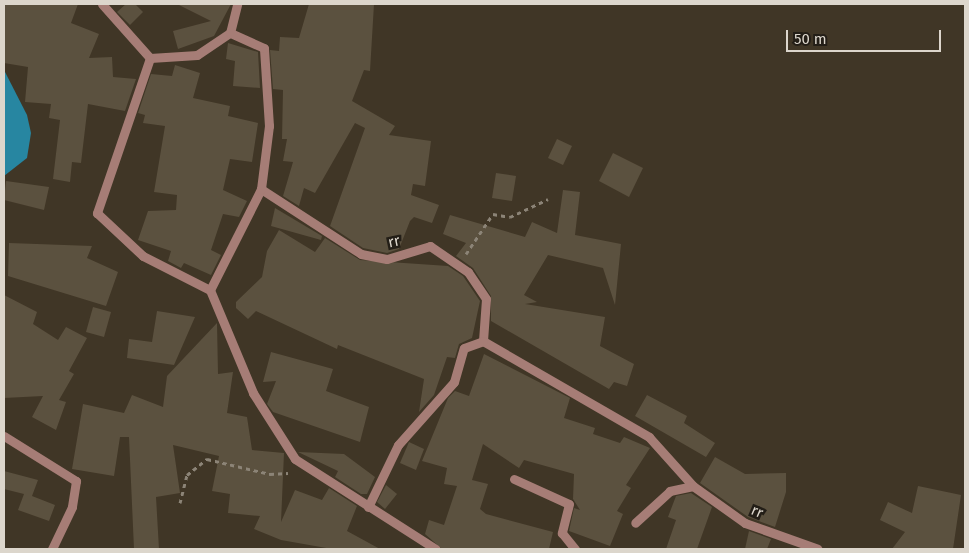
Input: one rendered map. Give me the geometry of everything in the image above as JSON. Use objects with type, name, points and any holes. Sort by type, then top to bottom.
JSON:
[{"type":"street","points":[[102,4],[150,58]]},
{"type":"street","points":[[150,58],[197,55],[230,33],[237,4]]},
{"type":"street","points":[[210,290],[261,190],[269,126],[264,48],[230,33]]},
{"type":"street","points":[[150,58],[97,213],[143,256],[210,290],[253,393],[295,459],[436,549]]},
{"type":"street","name":"rr","points":[[261,190],[360,254],[387,259],[430,246],[459,265],[486,299],[483,341],[649,437],[693,486],[745,523],[818,549]]},
{"type":"street","points":[[368,507],[398,445],[454,382],[464,348],[483,341]]},
{"type":"street","points":[[4,436],[76,481],[72,507],[52,549]]},
{"type":"street","points":[[514,479],[569,504],[562,533],[575,549]]},
{"type":"street","points":[[635,523],[670,491],[693,486]]},
{"type":"path","points":[[459,265],[493,214],[510,216],[548,199]]},
{"type":"path","points":[[180,503],[187,475],[207,459],[270,474],[292,473],[295,459]]},
{"type":"water","points":[[4,70],[27,115],[31,133],[27,158],[4,176]]},
{"type":"building","points":[[4,4],[78,4],[71,23],[99,34],[89,58],[112,57],[113,77],[136,79],[125,111],[88,104],[81,163],[72,162],[70,182],[53,179],[60,120],[49,118],[51,104],[25,102],[28,67],[4,63]]},
{"type":"building","points":[[126,4],[135,4],[143,12],[130,25],[117,12]]},
{"type":"building","points":[[177,4],[231,4],[214,36],[178,49],[173,31],[211,21]]},
{"type":"building","points":[[309,4],[374,4],[370,71],[364,70],[352,101],[395,126],[389,135],[431,141],[425,186],[413,184],[411,195],[439,205],[432,223],[414,217],[410,221],[399,249],[387,253],[363,248],[330,226],[365,128],[355,123],[315,193],[304,188],[299,206],[283,196],[293,162],[283,161],[287,139],[282,139],[283,90],[273,89],[270,50],[279,51],[280,37],[299,38]]},
{"type":"building","points":[[228,43],[258,52],[260,88],[233,86],[235,61],[226,59]]},
{"type":"building","points":[[175,65],[200,73],[193,98],[230,106],[228,116],[258,123],[252,162],[230,159],[223,190],[247,201],[239,217],[223,214],[211,250],[221,255],[211,275],[184,263],[181,268],[168,261],[171,251],[138,240],[148,211],[176,210],[177,195],[154,192],[165,126],[143,123],[145,115],[138,113],[151,74],[172,76]]},
{"type":"building","points":[[557,139],[572,146],[563,165],[548,158]]},
{"type":"building","points":[[613,153],[643,168],[629,197],[599,181]]},
{"type":"building","points":[[496,173],[516,176],[512,201],[492,198]]},
{"type":"building","points":[[6,181],[49,187],[44,210],[4,200]]},
{"type":"building","points":[[563,190],[580,192],[575,235],[621,244],[615,305],[603,268],[548,255],[524,295],[537,302],[525,304],[605,317],[600,346],[634,364],[627,386],[614,382],[609,389],[491,321],[491,296],[473,268],[456,256],[466,243],[443,234],[450,215],[525,237],[532,222],[557,233]]},
{"type":"building","points":[[275,208],[322,236],[321,240],[271,226]]},
{"type":"building","points":[[279,230],[315,252],[325,238],[360,260],[448,266],[463,276],[480,301],[472,338],[459,344],[455,358],[447,357],[434,395],[419,412],[424,379],[338,345],[337,349],[256,311],[248,319],[236,308],[236,302],[262,277],[267,251]]},
{"type":"building","points":[[9,243],[92,246],[87,258],[118,272],[106,306],[8,276]]},
{"type":"building","points":[[4,295],[37,312],[33,324],[58,340],[66,327],[87,338],[69,371],[74,374],[59,400],[66,402],[56,430],[32,417],[43,396],[4,398]]},
{"type":"building","points":[[93,307],[111,312],[104,337],[86,332]]},
{"type":"building","points":[[157,311],[195,317],[174,365],[127,358],[129,339],[152,342]]},
{"type":"building","points":[[217,323],[218,374],[233,372],[227,413],[247,417],[252,450],[284,453],[281,522],[295,490],[322,500],[329,488],[357,506],[347,531],[380,549],[332,549],[281,540],[254,529],[260,516],[228,513],[230,494],[212,491],[219,456],[173,445],[180,493],[156,497],[159,549],[134,549],[129,437],[120,437],[114,476],[72,469],[83,404],[124,413],[132,395],[163,407],[167,376]]},
{"type":"building","points":[[271,352],[333,369],[326,391],[369,407],[360,442],[273,412],[267,404],[276,381],[263,382]]},
{"type":"building","points":[[484,354],[570,398],[564,418],[595,428],[593,434],[620,443],[624,437],[650,448],[626,485],[631,488],[617,511],[623,514],[610,546],[569,531],[574,508],[580,510],[573,499],[574,474],[524,460],[519,468],[483,444],[472,480],[488,484],[480,509],[486,514],[553,532],[549,549],[442,549],[425,534],[429,520],[444,525],[457,486],[444,484],[447,468],[422,461],[448,398],[455,391],[469,396]]},
{"type":"building","points":[[647,395],[687,416],[684,423],[715,443],[706,457],[635,416]]},
{"type":"building","points":[[409,442],[424,449],[416,470],[400,463]]},
{"type":"building","points":[[298,452],[344,454],[375,477],[367,494],[361,494],[335,477],[338,471]]},
{"type":"building","points":[[715,457],[745,474],[786,473],[786,492],[775,527],[748,517],[700,483]]},
{"type":"building","points":[[4,471],[38,480],[32,496],[55,505],[49,521],[18,510],[24,494],[4,489]]},
{"type":"building","points":[[386,485],[397,494],[385,509],[377,502]]},
{"type":"building","points":[[918,486],[961,495],[953,549],[892,549],[905,532],[880,520],[888,502],[912,513]]},
{"type":"building","points":[[691,493],[712,507],[697,549],[666,549],[676,520],[668,517],[676,496]]},
{"type":"building","points":[[749,531],[771,539],[767,549],[745,549]]}]
